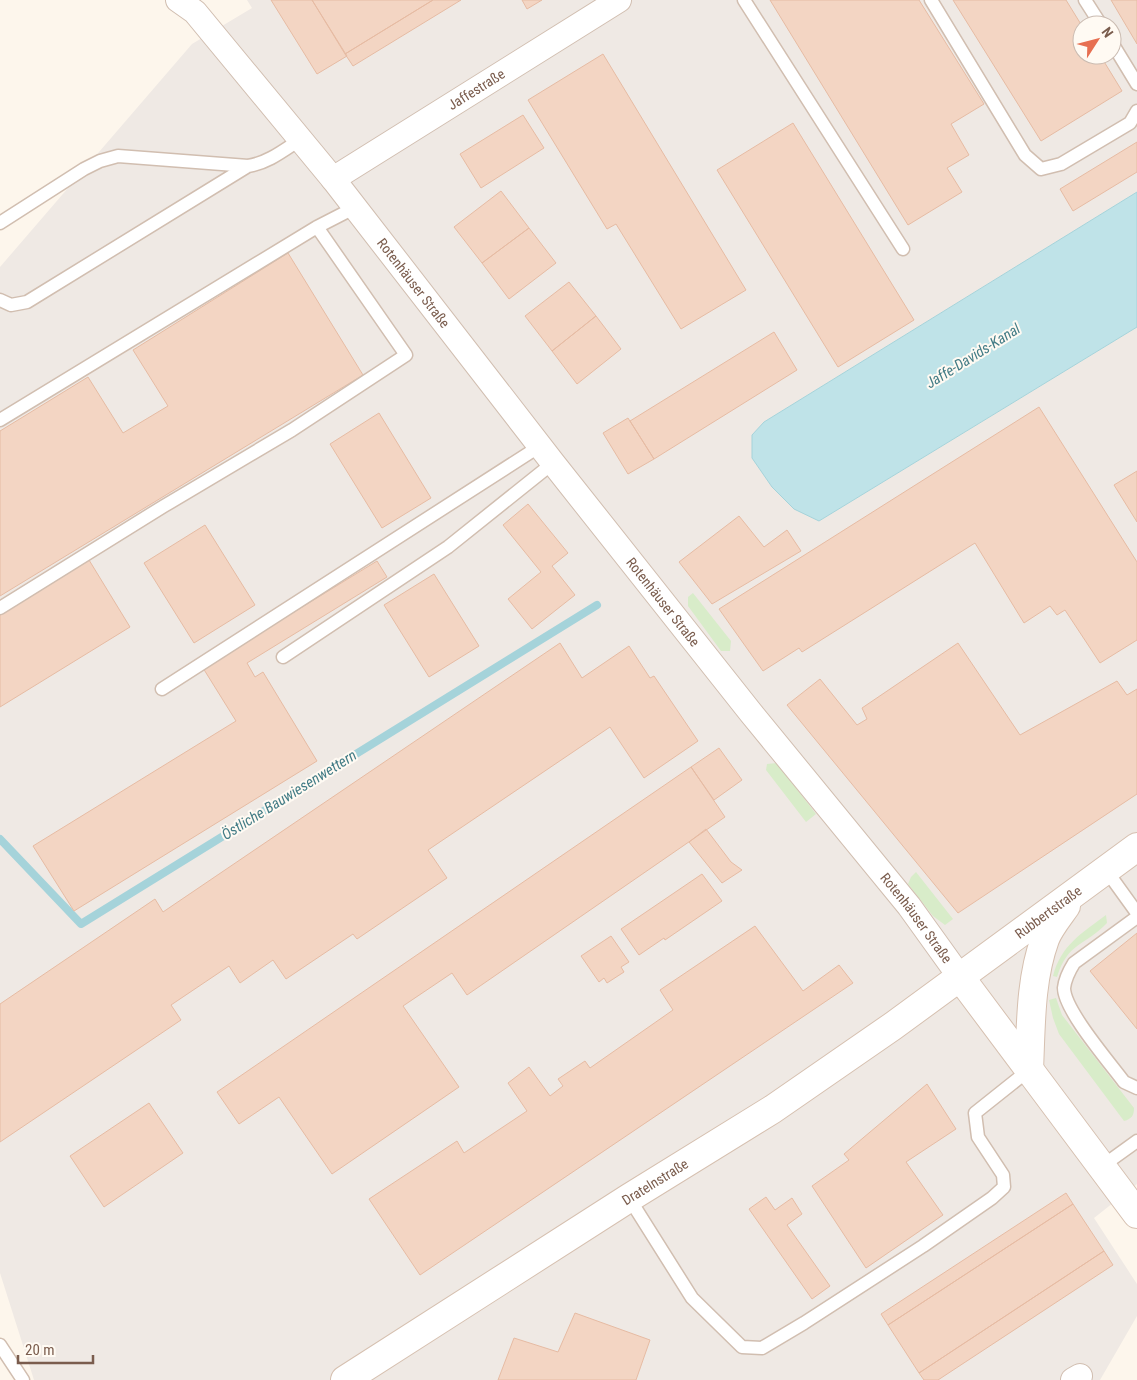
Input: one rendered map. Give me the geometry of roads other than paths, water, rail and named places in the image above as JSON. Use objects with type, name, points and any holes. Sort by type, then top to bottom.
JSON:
[{"type":"main road","name":"Rubbertstraße","points":[[960,977],[1137,847]]},
{"type":"main road","points":[[1029,1070],[1031,1021],[1038,965],[1046,937],[1074,894]]},
{"type":"main road","name":"Rotenhäuser Straße","points":[[960,977],[1137,1214]]},
{"type":"main road","name":"Dratelnstraße","points":[[345,1380],[629,1198],[773,1109],[960,977]]},
{"type":"street","name":"Rotenhäuser Straße","points":[[178,0],[195,12],[301,139],[546,454],[751,713],[909,906],[960,977]]},
{"type":"street","name":"Jaffestraße","points":[[333,179],[619,0]]},
{"type":"lane","points":[[744,0],[903,249]]},
{"type":"lane","points":[[931,0],[1025,155],[1041,169],[1061,164],[1130,123],[1137,111]]},
{"type":"lane","points":[[1085,0],[1095,15]]},
{"type":"lane","points":[[1122,59],[1137,84]]},
{"type":"lane","points":[[0,223],[84,169],[110,157],[118,156],[248,166],[257,165],[272,158],[301,139]]},
{"type":"lane","points":[[0,300],[11,305],[27,302],[248,166]]},
{"type":"lane","points":[[0,420],[317,227],[354,208]]},
{"type":"lane","points":[[0,608],[164,506],[292,430],[406,355],[317,227]]},
{"type":"lane","points":[[283,657],[448,548],[546,454]]},
{"type":"lane","points":[[162,689],[546,454]]},
{"type":"lane","points":[[1106,870],[1137,915],[1074,963],[1067,974],[1064,989],[1070,1009],[1124,1082],[1137,1088]]},
{"type":"lane","points":[[629,1198],[692,1298],[742,1347],[762,1348],[860,1288],[923,1246],[1004,1187],[1003,1176],[978,1137],[975,1113],[1029,1070]]},
{"type":"lane","points":[[1101,1166],[1137,1141]]},
{"type":"lane","points":[[0,1346],[22,1380]]},
{"type":"water","name":"Jaffe-Davids-Kanal","points":[[1137,192],[1137,327],[819,521],[794,509],[772,487],[752,458],[752,435],[764,422]]},
{"type":"waterway","name":"Östliche Bauwiesenwettern","points":[[0,839],[81,924],[597,605]]}]
